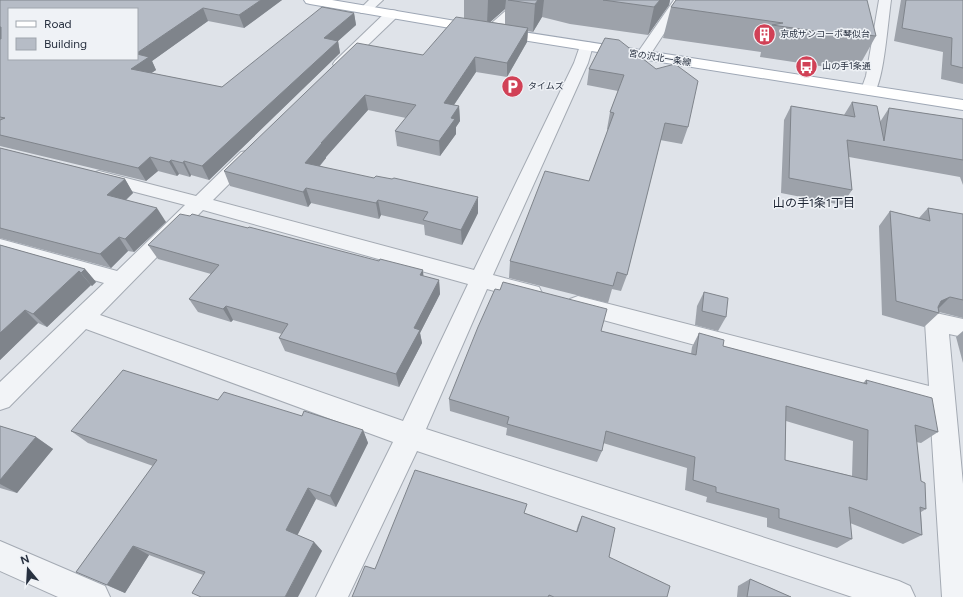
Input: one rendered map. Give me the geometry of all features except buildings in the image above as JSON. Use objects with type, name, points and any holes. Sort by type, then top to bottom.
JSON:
[{"type":"main road","name":"宮の沢北一条線","points":[[310,0],[491,31],[963,106]]},
{"type":"street","points":[[365,10],[377,0]]},
{"type":"street","points":[[491,31],[525,0]]},
{"type":"street","points":[[643,55],[680,0]]},
{"type":"street","points":[[869,90],[874,76],[885,0]]},
{"type":"street","points":[[329,75],[392,14]]},
{"type":"street","points":[[332,597],[410,436],[480,280],[581,63],[586,46]]},
{"type":"street","points":[[0,399],[257,146]]},
{"type":"street","points":[[82,173],[200,203],[480,280],[942,401]]},
{"type":"street","points":[[0,246],[121,280]]},
{"type":"street","points":[[82,318],[410,436],[899,597]]},
{"type":"street","points":[[958,597],[936,322],[963,328]]},
{"type":"street","points":[[0,556],[94,597]]},
{"type":"place","name":"京成サンコーポ琴似台","points":[[764,34]]},
{"type":"place","name":"山の手1条通","points":[[807,66]]},
{"type":"place","name":"タイムズ","points":[[513,86]]},
{"type":"district","name":"山の手1条1丁目","points":[[814,203]]}]
